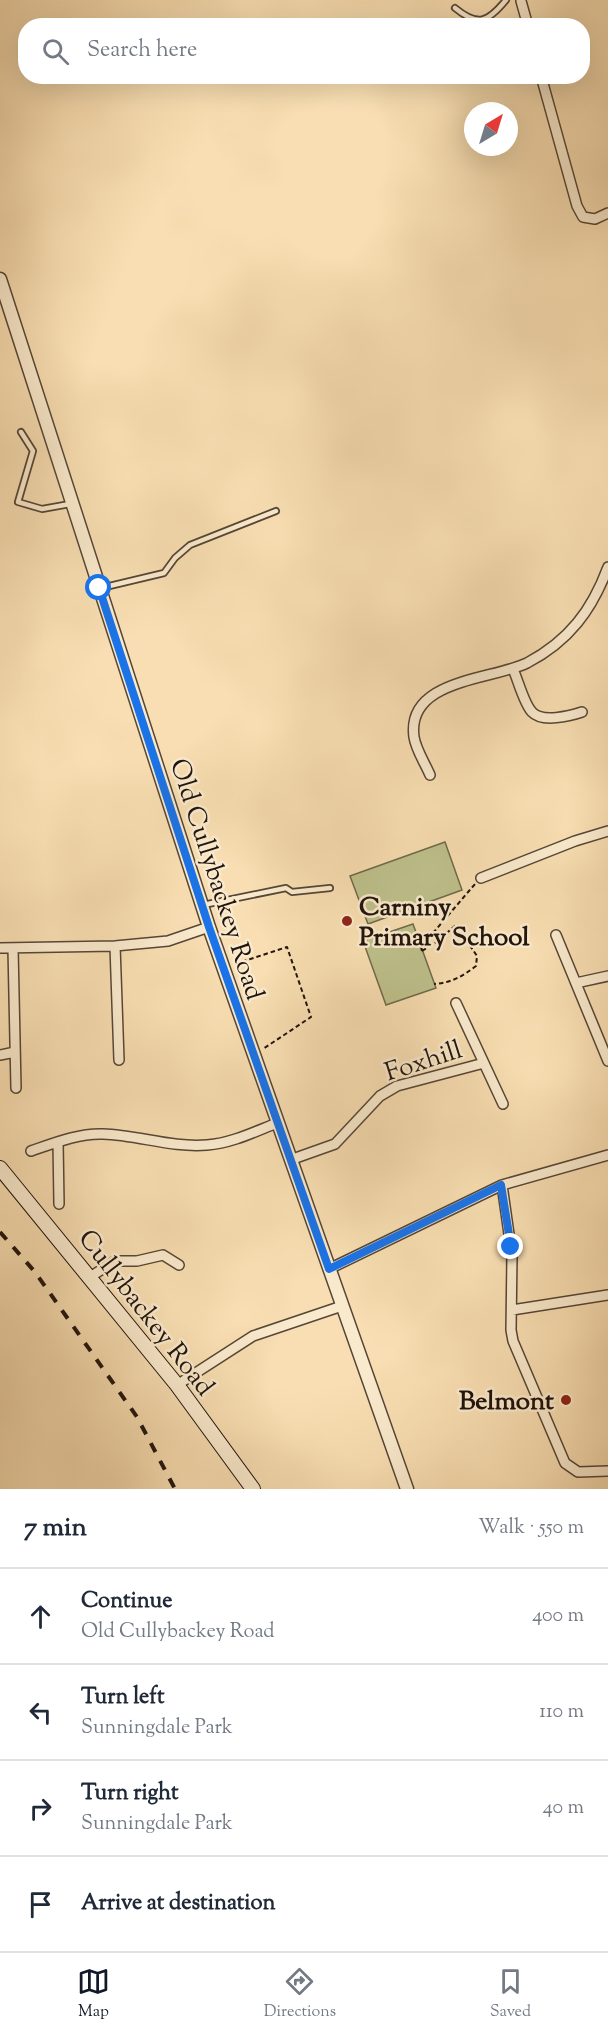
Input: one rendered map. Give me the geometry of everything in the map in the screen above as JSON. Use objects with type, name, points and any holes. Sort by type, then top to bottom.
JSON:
[{"type":"main road","name":"Cullybackey Road","points":[[0,1168],[177,1385],[253,1489]]},
{"type":"street","points":[[521,1],[525,18]]},
{"type":"street","points":[[543,84],[577,206],[583,217],[595,219],[608,213]]},
{"type":"street","name":"Old Cullybackey Road","points":[[0,279],[209,927],[407,1489]]},
{"type":"street","points":[[430,775],[414,737],[416,720],[425,702],[444,688],[513,669],[540,656],[570,632],[588,611],[604,589],[608,567]]},
{"type":"street","points":[[513,669],[531,711],[535,715],[566,716],[582,712]]},
{"type":"street","points":[[481,878],[575,841],[608,831]]},
{"type":"street","points":[[0,948],[115,946],[168,940],[209,927]]},
{"type":"street","points":[[556,935],[608,1061]]},
{"type":"street","points":[[115,946],[119,1060]]},
{"type":"street","points":[[13,948],[16,1088]]},
{"type":"street","points":[[576,983],[608,975]]},
{"type":"street","name":"Foxhill","points":[[456,1003],[503,1104]]},
{"type":"street","points":[[0,1055],[15,1052]]},
{"type":"street","name":"Foxhill","points":[[290,1160],[335,1144],[376,1100],[397,1086],[484,1063]]},
{"type":"street","points":[[32,1150],[58,1142],[100,1134],[205,1146],[231,1142],[277,1123]]},
{"type":"street","points":[[58,1142],[59,1204]]},
{"type":"street","points":[[329,1269],[501,1185],[608,1155]]},
{"type":"street","points":[[501,1185],[511,1247],[513,1341],[565,1463],[578,1472],[608,1471]]},
{"type":"street","points":[[90,1277],[115,1262],[137,1261],[163,1255],[179,1265]]},
{"type":"street","points":[[512,1310],[608,1295]]},
{"type":"street","points":[[177,1385],[253,1336],[342,1306]]},
{"type":"lane","points":[[486,18],[491,16],[506,0]]},
{"type":"lane","points":[[455,8],[469,18]]},
{"type":"lane","points":[[21,432],[33,451],[18,502],[42,509],[72,503]]},
{"type":"lane","points":[[99,588],[165,573],[175,558],[190,545],[276,511]]},
{"type":"lane","points":[[203,905],[286,888],[292,892],[330,888]]},
{"type":"path","points":[[434,984],[459,978],[477,963],[477,956],[456,924],[435,944],[422,951],[421,947],[481,878]]},
{"type":"path","points":[[224,968],[286,947],[311,1017],[279,1040],[253,1054]]},
{"type":"green space","points":[[445,842],[462,890],[368,924],[350,876]]},
{"type":"green space","points":[[413,924],[436,988],[386,1005],[363,941]]},
{"type":"railway","points":[[0,1232],[35,1272],[137,1417],[175,1489]]},
{"type":"place","name":"Carniny Primary School","points":[[347,921]]},
{"type":"place","name":"Belmont","points":[[566,1400]]},
{"type":"route","points":[[99,588],[209,927],[329,1269],[501,1185],[511,1247]]}]
